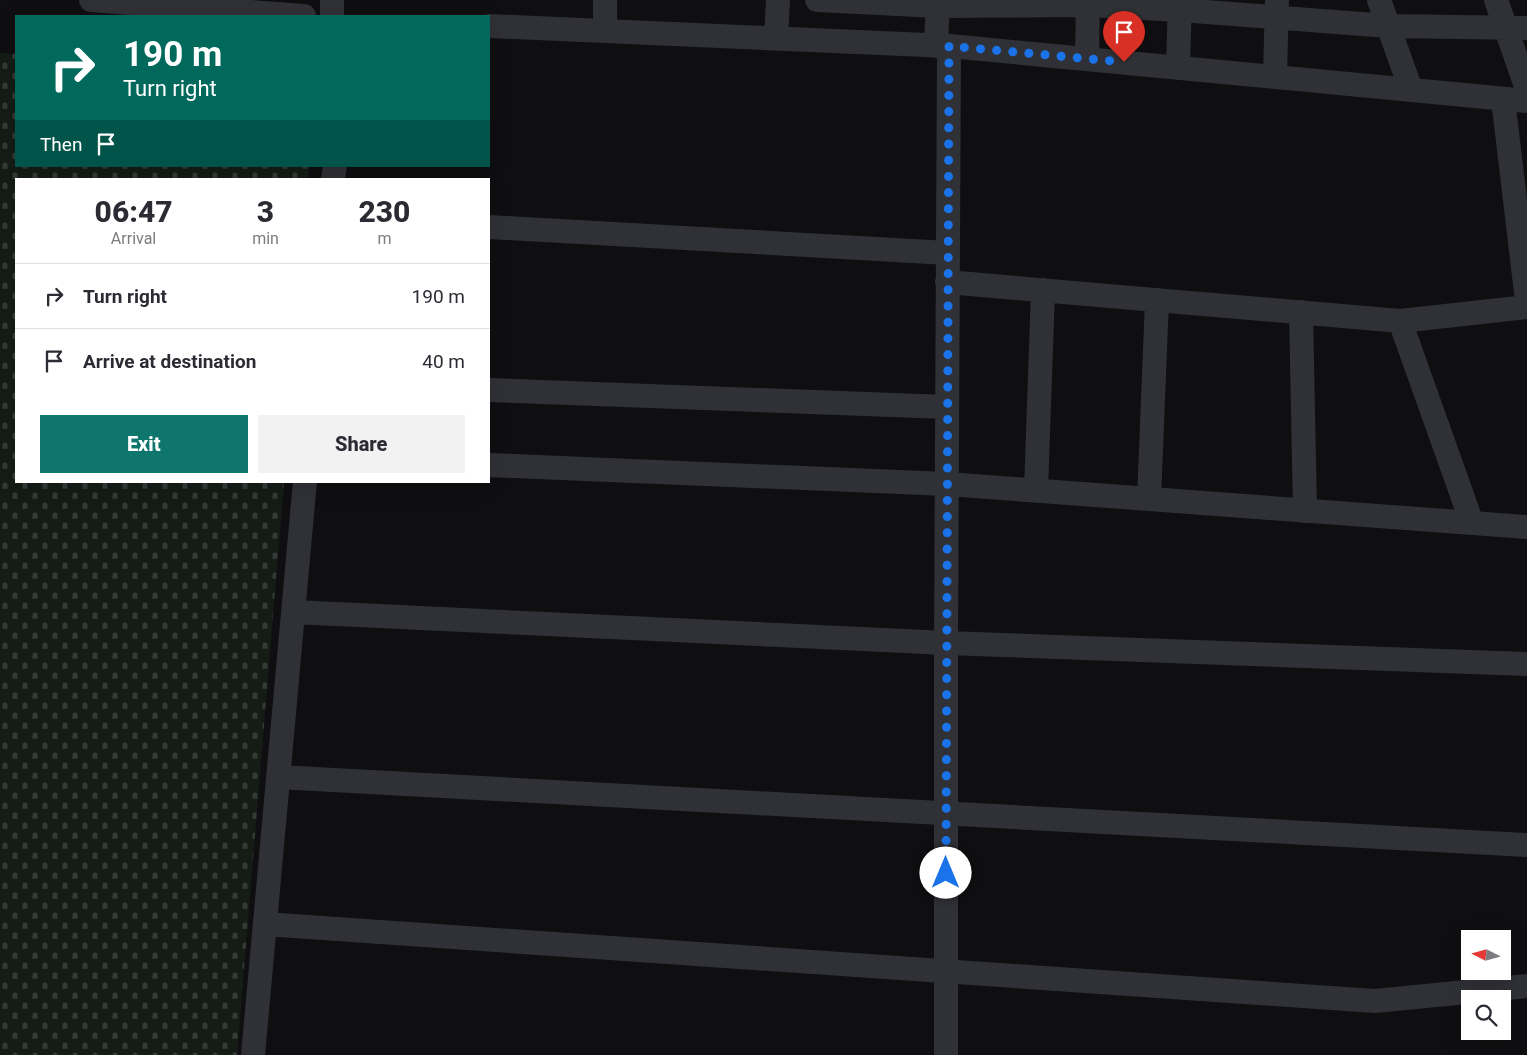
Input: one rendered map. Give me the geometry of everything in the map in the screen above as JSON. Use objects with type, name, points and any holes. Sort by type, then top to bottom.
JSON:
[{"type":"street","points":[[91,0],[247,6],[298,15]]},
{"type":"street","points":[[332,0],[332,15]]},
{"type":"street","points":[[605,0],[605,31]]},
{"type":"street","points":[[776,38],[778,0]]},
{"type":"street","points":[[817,0],[1180,5],[1277,9],[1388,26],[1516,28]]},
{"type":"street","points":[[1379,0],[1411,90]]},
{"type":"street","points":[[1496,0],[1516,28],[1527,89]]},
{"type":"street","points":[[938,3],[942,46],[948,253],[945,814],[946,1055]]},
{"type":"street","points":[[1088,3],[1088,59]]},
{"type":"street","points":[[1178,68],[1180,5]]},
{"type":"street","points":[[1275,77],[1277,9]]},
{"type":"street","points":[[490,26],[942,46],[1527,101]]},
{"type":"street","points":[[1503,99],[1527,301]]},
{"type":"street","points":[[490,227],[948,253]]},
{"type":"street","points":[[948,282],[1400,321],[1527,307]]},
{"type":"street","points":[[1036,490],[1044,290]]},
{"type":"street","points":[[1149,499],[1158,300]]},
{"type":"street","points":[[1301,312],[1305,510]]},
{"type":"street","points":[[1400,321],[1472,523]]},
{"type":"street","points":[[490,390],[947,407]]},
{"type":"street","points":[[490,465],[946,484],[1527,527]]},
{"type":"street","points":[[253,1055],[305,483]]},
{"type":"street","points":[[294,612],[946,644],[1527,664]]},
{"type":"street","points":[[278,777],[1527,846]]},
{"type":"street","points":[[265,924],[1375,1001],[1527,986]]},
{"type":"green space","points":[[0,53],[15,54],[15,167],[309,167],[308,178],[15,178],[15,483],[284,483],[237,1055],[0,1055]]},
{"type":"route","points":[[946,873],[949,46],[1124,62]]}]
